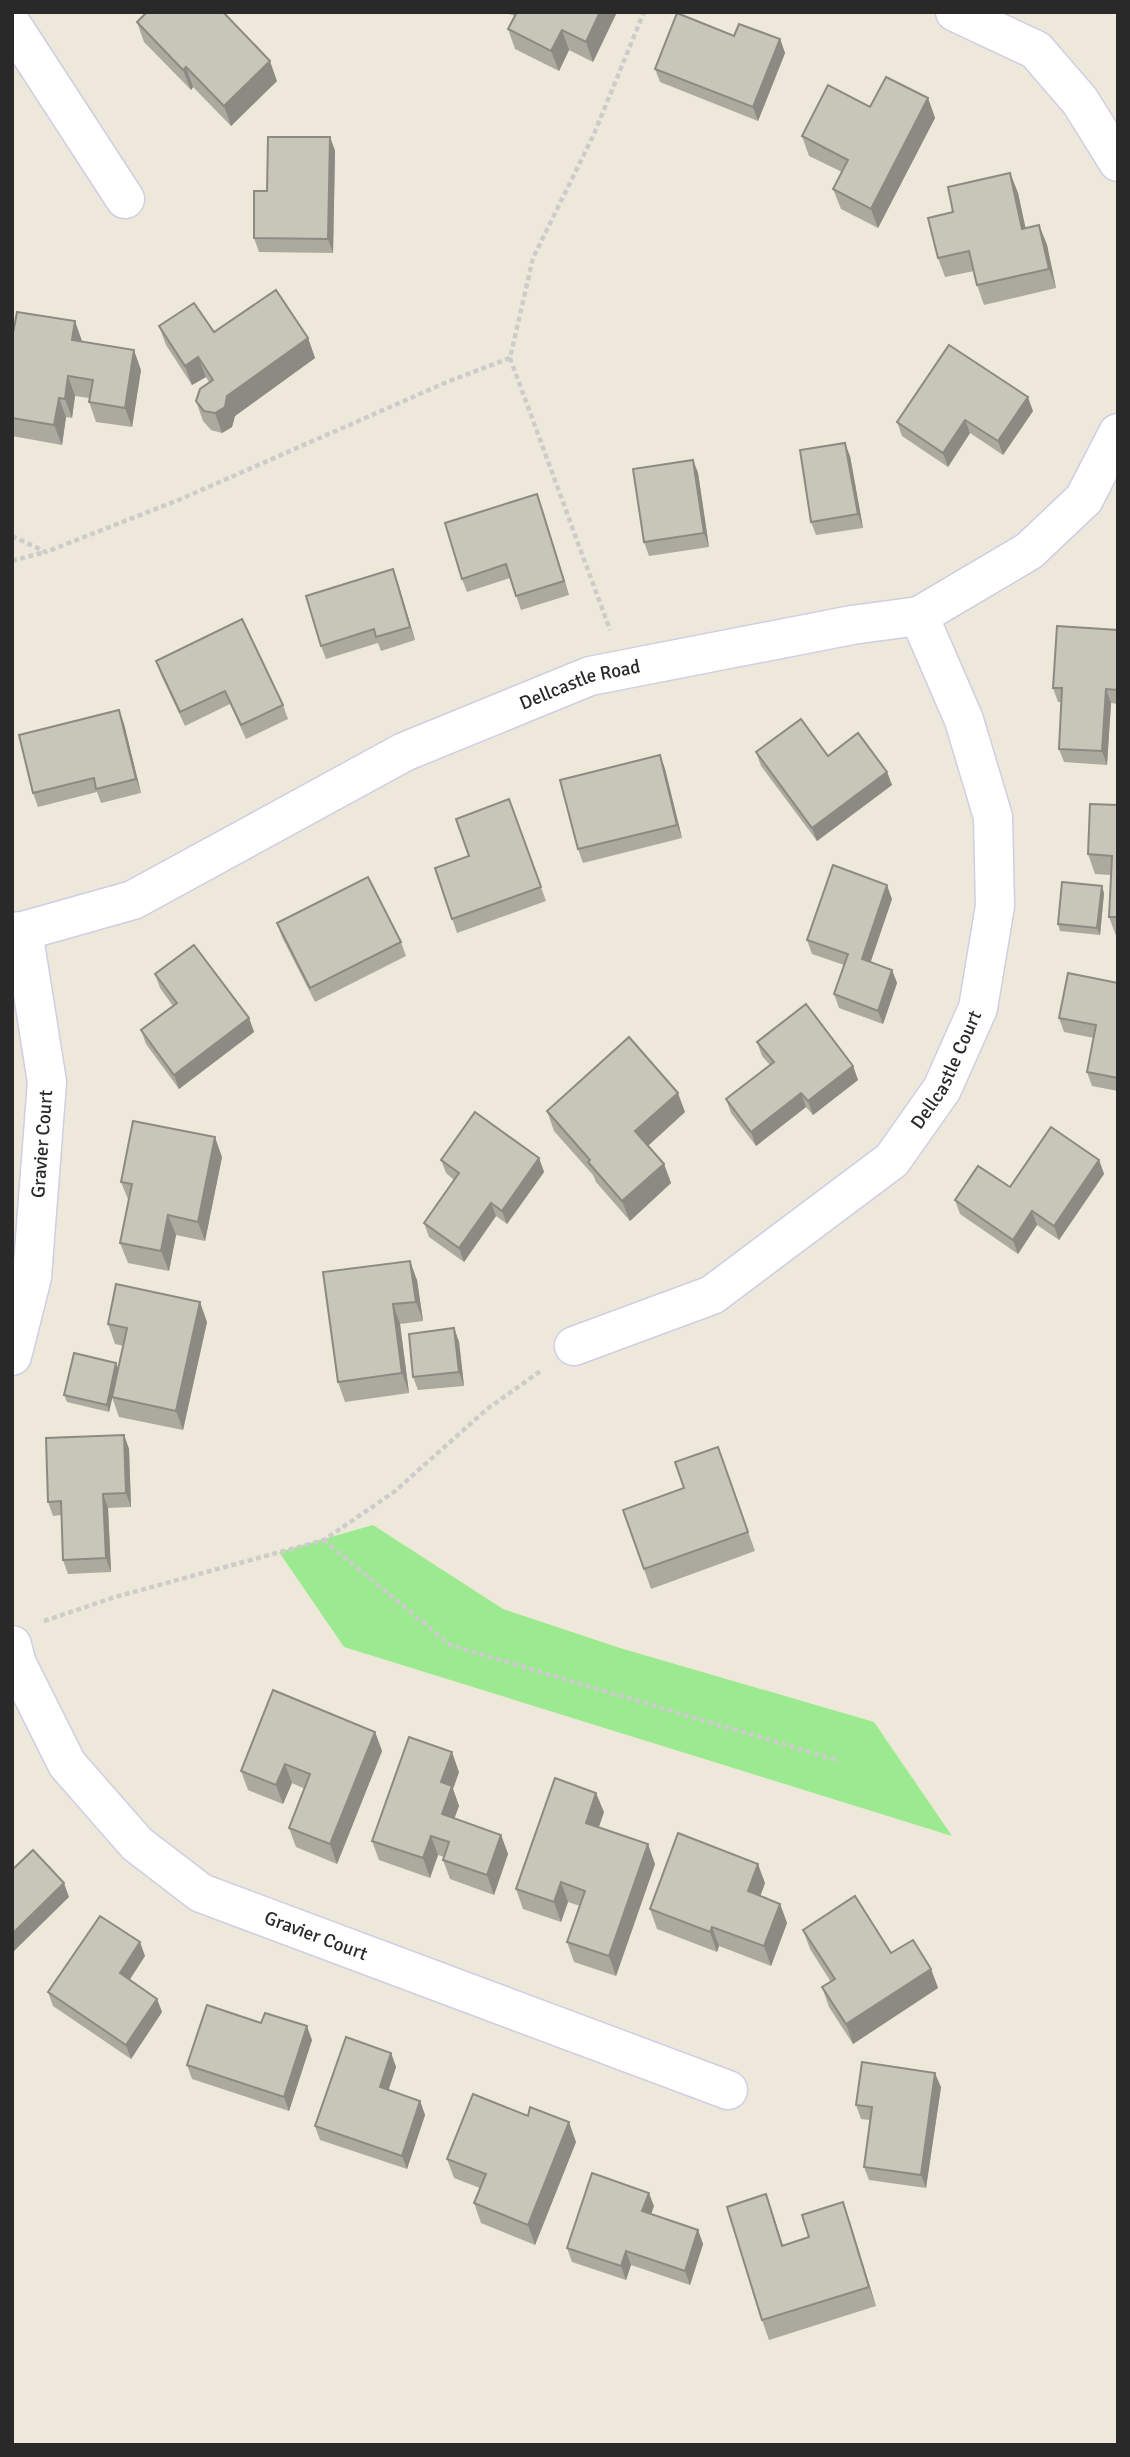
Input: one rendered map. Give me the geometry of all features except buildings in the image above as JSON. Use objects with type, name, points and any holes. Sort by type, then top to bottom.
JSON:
[{"type":"street","points":[[955,12],[1001,21],[1036,50],[1080,101],[1118,162]]},
{"type":"street","points":[[12,25],[125,199]]},
{"type":"street","name":"Dellcastle Road","points":[[18,931],[133,900],[404,751],[590,676],[852,625],[919,615],[1029,551],[1084,499],[1118,433]]},
{"type":"street","name":"Dellcastle Court","points":[[574,1346],[712,1295],[892,1160],[942,1089],[978,1008],[995,906],[993,817],[964,720],[919,615]]},
{"type":"street","name":"Gravier Court","points":[[12,1356],[32,1277],[47,1082],[18,931]]},
{"type":"street","name":"Gravier Court","points":[[25,1634],[18,1664],[67,1765],[137,1844],[201,1893],[728,2090]]},
{"type":"path","points":[[625,669],[510,358],[533,258],[594,134],[645,12]]},
{"type":"path","points":[[12,561],[46,552],[181,499],[447,382],[510,358]]},
{"type":"path","points":[[12,536],[46,552]]},
{"type":"path","points":[[25,1634],[115,1597],[324,1540],[394,1492],[487,1409],[574,1346]]},
{"type":"path","points":[[324,1540],[450,1645],[840,1761]]},
{"type":"green space","points":[[373,1525],[503,1609],[620,1648],[874,1722],[952,1836],[344,1647],[279,1552]]}]
